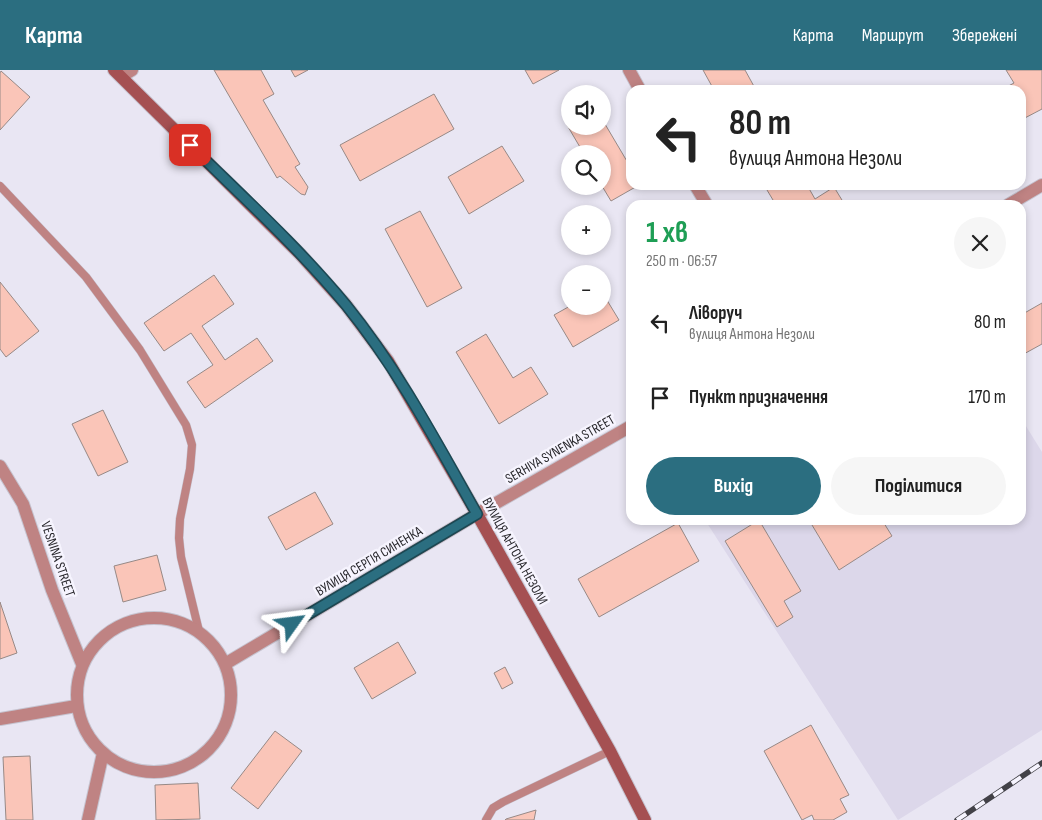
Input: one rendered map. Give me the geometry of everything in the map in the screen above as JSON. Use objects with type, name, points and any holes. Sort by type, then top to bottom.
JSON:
[{"type":"main road","name":"ВУЛИЦЯ АНТОНА НЕЗОЛИ","points":[[122,72],[300,254],[346,305],[388,361],[477,514],[610,751],[645,820]]},
{"type":"street","points":[[628,70],[637,85]]},
{"type":"street","points":[[1016,200],[1042,185]]},
{"type":"street","name":"SERHIYA SYNENKA STREET","points":[[477,514],[626,429]]},
{"type":"street","name":"VESNINA STREET","points":[[0,466],[23,504],[52,590],[82,664]]},
{"type":"street","name":"ВУЛИЦЯ СЕРГІЯ СИНЕНКА","points":[[225,664],[477,514]]},
{"type":"street","points":[[156,617],[178,621],[199,631],[214,646],[225,664],[232,688],[230,713],[220,736],[204,755],[183,768],[159,773],[134,771],[94,746],[82,727],[76,706],[76,684],[82,664],[94,644],[112,629],[133,620],[156,617]]},
{"type":"street","points":[[0,719],[76,706]]},
{"type":"street","points":[[88,820],[103,753]]},
{"type":"lane","points":[[0,186],[86,277],[140,350],[186,425],[192,445],[190,469],[180,519],[179,538],[181,557],[199,631]]},
{"type":"lane","points":[[486,820],[493,808],[503,802],[610,751]]},
{"type":"shaded area","points":[[1026,426],[1042,452],[1042,730],[898,820],[708,525],[1026,525]]},
{"type":"building","points":[[214,70],[261,70],[274,94],[263,100],[300,164],[295,167],[308,187],[305,195],[301,194],[280,176],[277,178]]},
{"type":"building","points":[[291,70],[308,70],[295,77]]},
{"type":"building","points":[[525,70],[559,70],[533,84]]},
{"type":"building","points":[[703,70],[745,70],[753,85],[711,85]]},
{"type":"building","points":[[1006,70],[1042,70],[1042,109],[1026,117],[1026,85],[1010,85],[1014,83]]},
{"type":"building","points":[[1,71],[30,97],[0,130],[0,73]]},
{"type":"building","points":[[434,94],[454,129],[360,181],[340,145]]},
{"type":"building","points":[[611,134],[626,160],[626,190],[630,190],[611,201],[607,195],[611,195],[611,145],[579,145],[573,135]]},
{"type":"building","points":[[502,146],[524,181],[469,214],[448,177]]},
{"type":"building","points":[[767,190],[810,190],[815,199],[829,190],[836,190],[842,200],[773,200]]},
{"type":"building","points":[[420,211],[462,288],[427,307],[385,229]]},
{"type":"building","points":[[214,275],[234,304],[202,326],[225,360],[257,338],[273,361],[205,408],[187,382],[213,365],[191,333],[164,351],[144,323]]},
{"type":"building","points":[[0,282],[39,331],[6,357],[0,349]]},
{"type":"building","points":[[1042,303],[1042,344],[1026,353],[1026,312]]},
{"type":"building","points":[[611,307],[619,320],[573,347],[554,315],[561,311],[561,315],[611,315]]},
{"type":"building","points":[[486,334],[513,378],[531,367],[548,394],[499,424],[456,352]]},
{"type":"building","points":[[103,410],[128,462],[98,476],[72,424]]},
{"type":"building","points":[[315,492],[333,524],[286,550],[268,517]]},
{"type":"building","points":[[674,525],[679,525],[699,561],[599,617],[578,579]]},
{"type":"building","points":[[751,525],[762,525],[801,591],[784,601],[793,617],[777,627],[725,541]]},
{"type":"building","points":[[812,525],[885,525],[892,536],[839,570]]},
{"type":"building","points":[[157,555],[166,590],[123,602],[114,566]]},
{"type":"building","points":[[0,602],[17,653],[0,659]]},
{"type":"building","points":[[398,642],[416,673],[372,699],[354,668]]},
{"type":"building","points":[[505,667],[513,683],[502,689],[494,673]]},
{"type":"building","points":[[811,725],[849,795],[840,799],[847,812],[833,820],[814,820],[812,815],[802,820],[764,751]]},
{"type":"building","points":[[275,731],[302,751],[258,809],[231,788]]},
{"type":"building","points":[[30,756],[33,820],[6,820],[3,757]]},
{"type":"building","points":[[198,783],[200,819],[156,820],[155,785]]},
{"type":"building","points":[[536,810],[534,820],[505,820],[506,819]]},
{"type":"railway","points":[[957,820],[1042,763]]},
{"type":"route","points":[[190,145],[300,254],[346,305],[388,361],[477,514],[292,624]]}]
